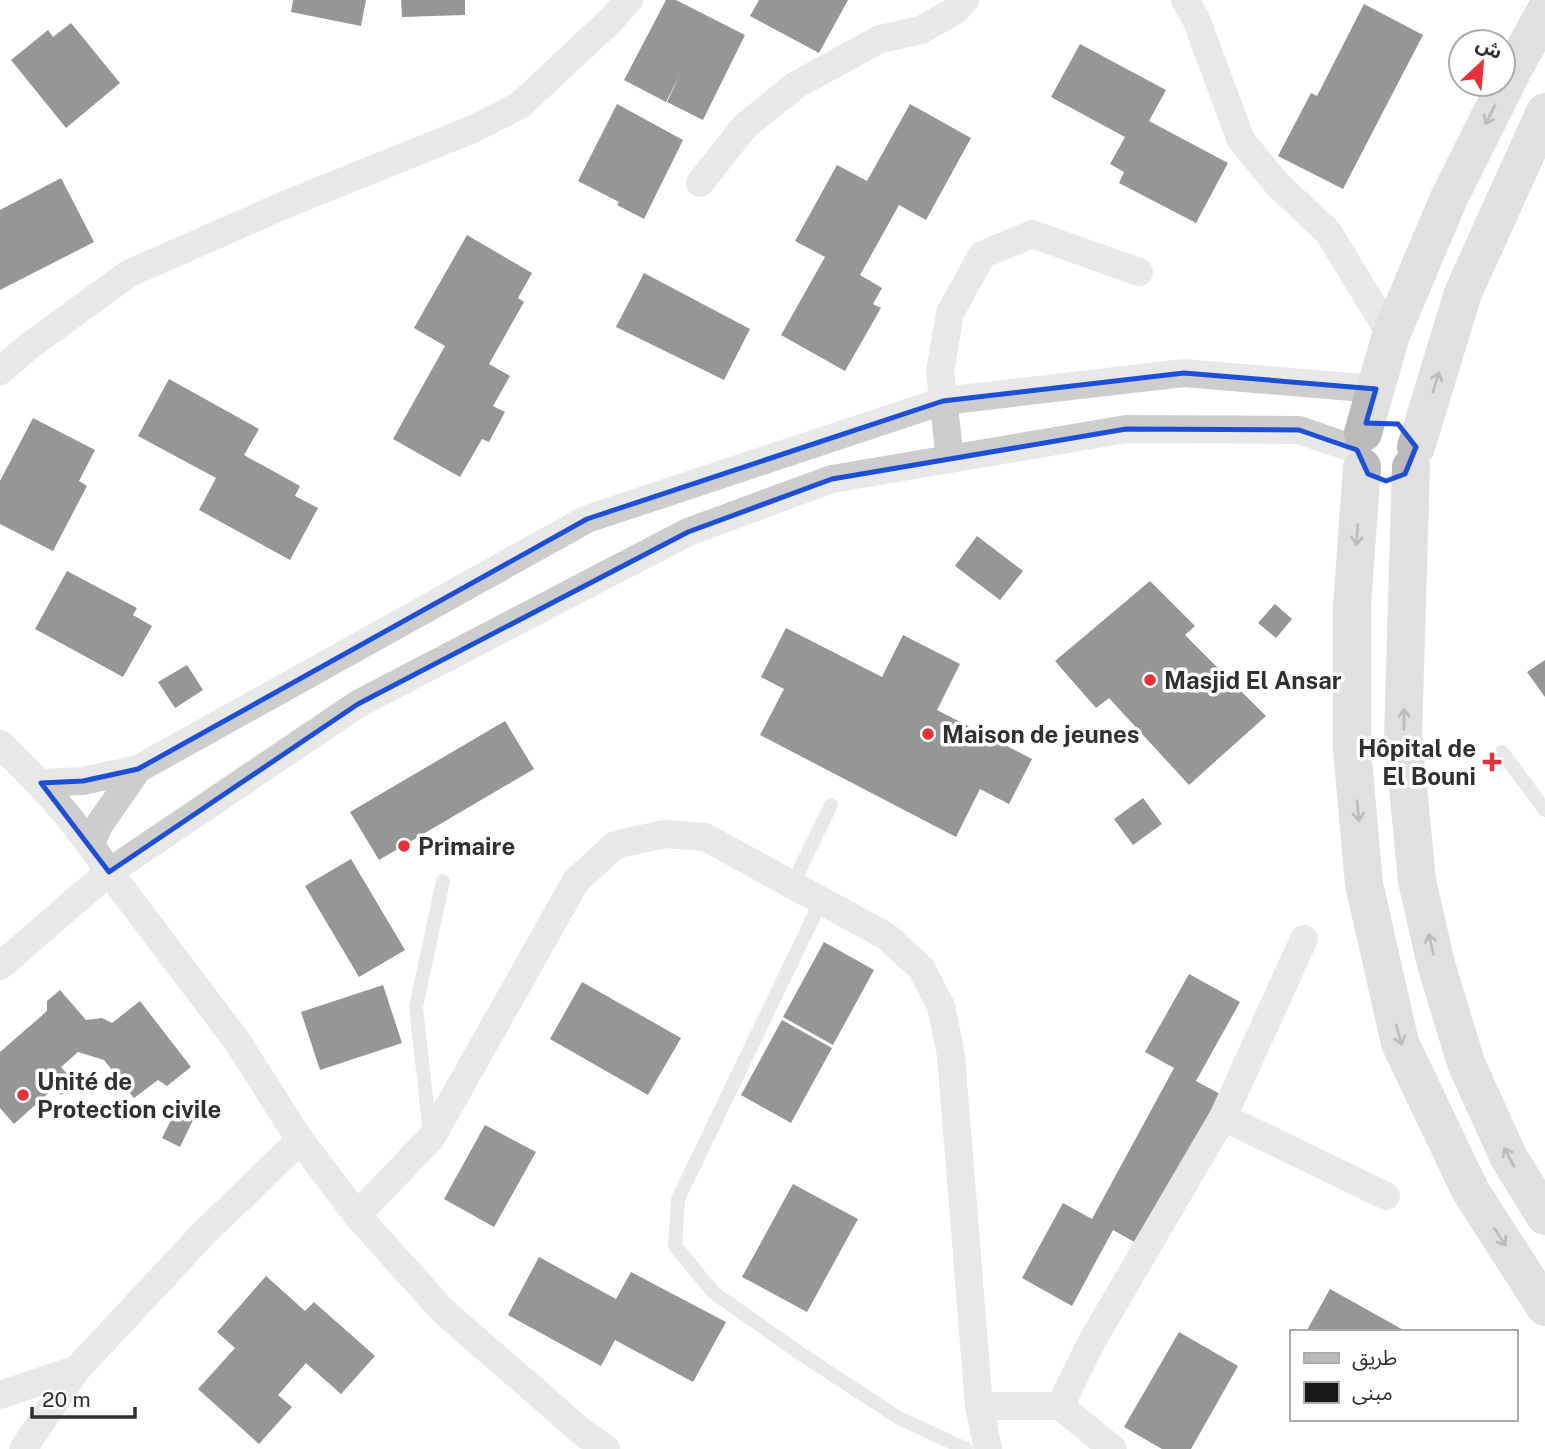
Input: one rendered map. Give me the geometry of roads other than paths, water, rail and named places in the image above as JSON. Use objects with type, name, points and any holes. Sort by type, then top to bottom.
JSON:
[{"type":"main road","points":[[1545,12],[1448,198],[1391,335],[1360,450],[1352,606],[1352,749],[1364,884],[1400,1043],[1470,1190],[1545,1307]]},
{"type":"main road","points":[[1545,112],[1463,293],[1414,457],[1403,736],[1417,881],[1436,964],[1465,1063],[1509,1158],[1545,1216]]},
{"type":"main road","points":[[1360,450],[1378,422],[1398,424],[1406,429],[1414,457]]},
{"type":"main road","points":[[1360,450],[1376,479],[1386,481],[1396,480],[1414,457]]},
{"type":"street","points":[[0,371],[28,346],[128,274],[282,206],[473,130],[520,105],[629,0]]},
{"type":"street","points":[[700,183],[745,126],[796,85],[880,39],[921,30],[956,10],[965,0]]},
{"type":"street","points":[[1185,0],[1196,19],[1241,140],[1278,185],[1328,232],[1391,335]]},
{"type":"street","points":[[950,459],[940,372],[950,313],[982,255],[1032,234],[1139,272]]},
{"type":"street","points":[[41,783],[83,782],[138,769],[587,519],[943,401],[1184,373],[1376,389]]},
{"type":"street","points":[[0,966],[109,872],[358,704],[688,531],[832,479],[1126,429],[1299,430],[1360,450]]},
{"type":"street","points":[[0,744],[41,783],[91,844],[109,872],[237,1041],[300,1140],[357,1215],[442,1310],[581,1431],[606,1449]]},
{"type":"street","points":[[91,844],[99,825],[138,769]]},
{"type":"street","points":[[357,1215],[431,1138],[576,881],[615,845],[664,834],[705,836],[886,936],[920,968],[941,1006],[951,1055],[979,1406],[988,1449]]},
{"type":"street","points":[[1060,1406],[1092,1342],[1223,1117],[1304,939]]},
{"type":"street","points":[[1223,1117],[1387,1196]]},
{"type":"street","points":[[23,1449],[76,1369],[203,1234],[300,1140]]},
{"type":"street","points":[[0,1395],[76,1369]]},
{"type":"street","points":[[979,1406],[1060,1406],[1113,1449]]},
{"type":"lane","points":[[1502,752],[1545,810]]},
{"type":"lane","points":[[793,883],[831,805]]},
{"type":"lane","points":[[431,1138],[416,1007],[443,881]]},
{"type":"lane","points":[[822,899],[678,1199],[675,1246],[714,1293],[807,1358],[899,1418],[966,1449]]},
{"type":"place","name":"Masjid El Ansar","points":[[1150,680]]},
{"type":"place","name":"Maison de jeunes","points":[[928,734]]},
{"type":"place","name":"Hôpital de El Bouni","points":[[1492,762]]},
{"type":"place","name":"Primaire","points":[[404,846]]},
{"type":"place","name":"Unité de Protection civile","points":[[23,1095]]}]
